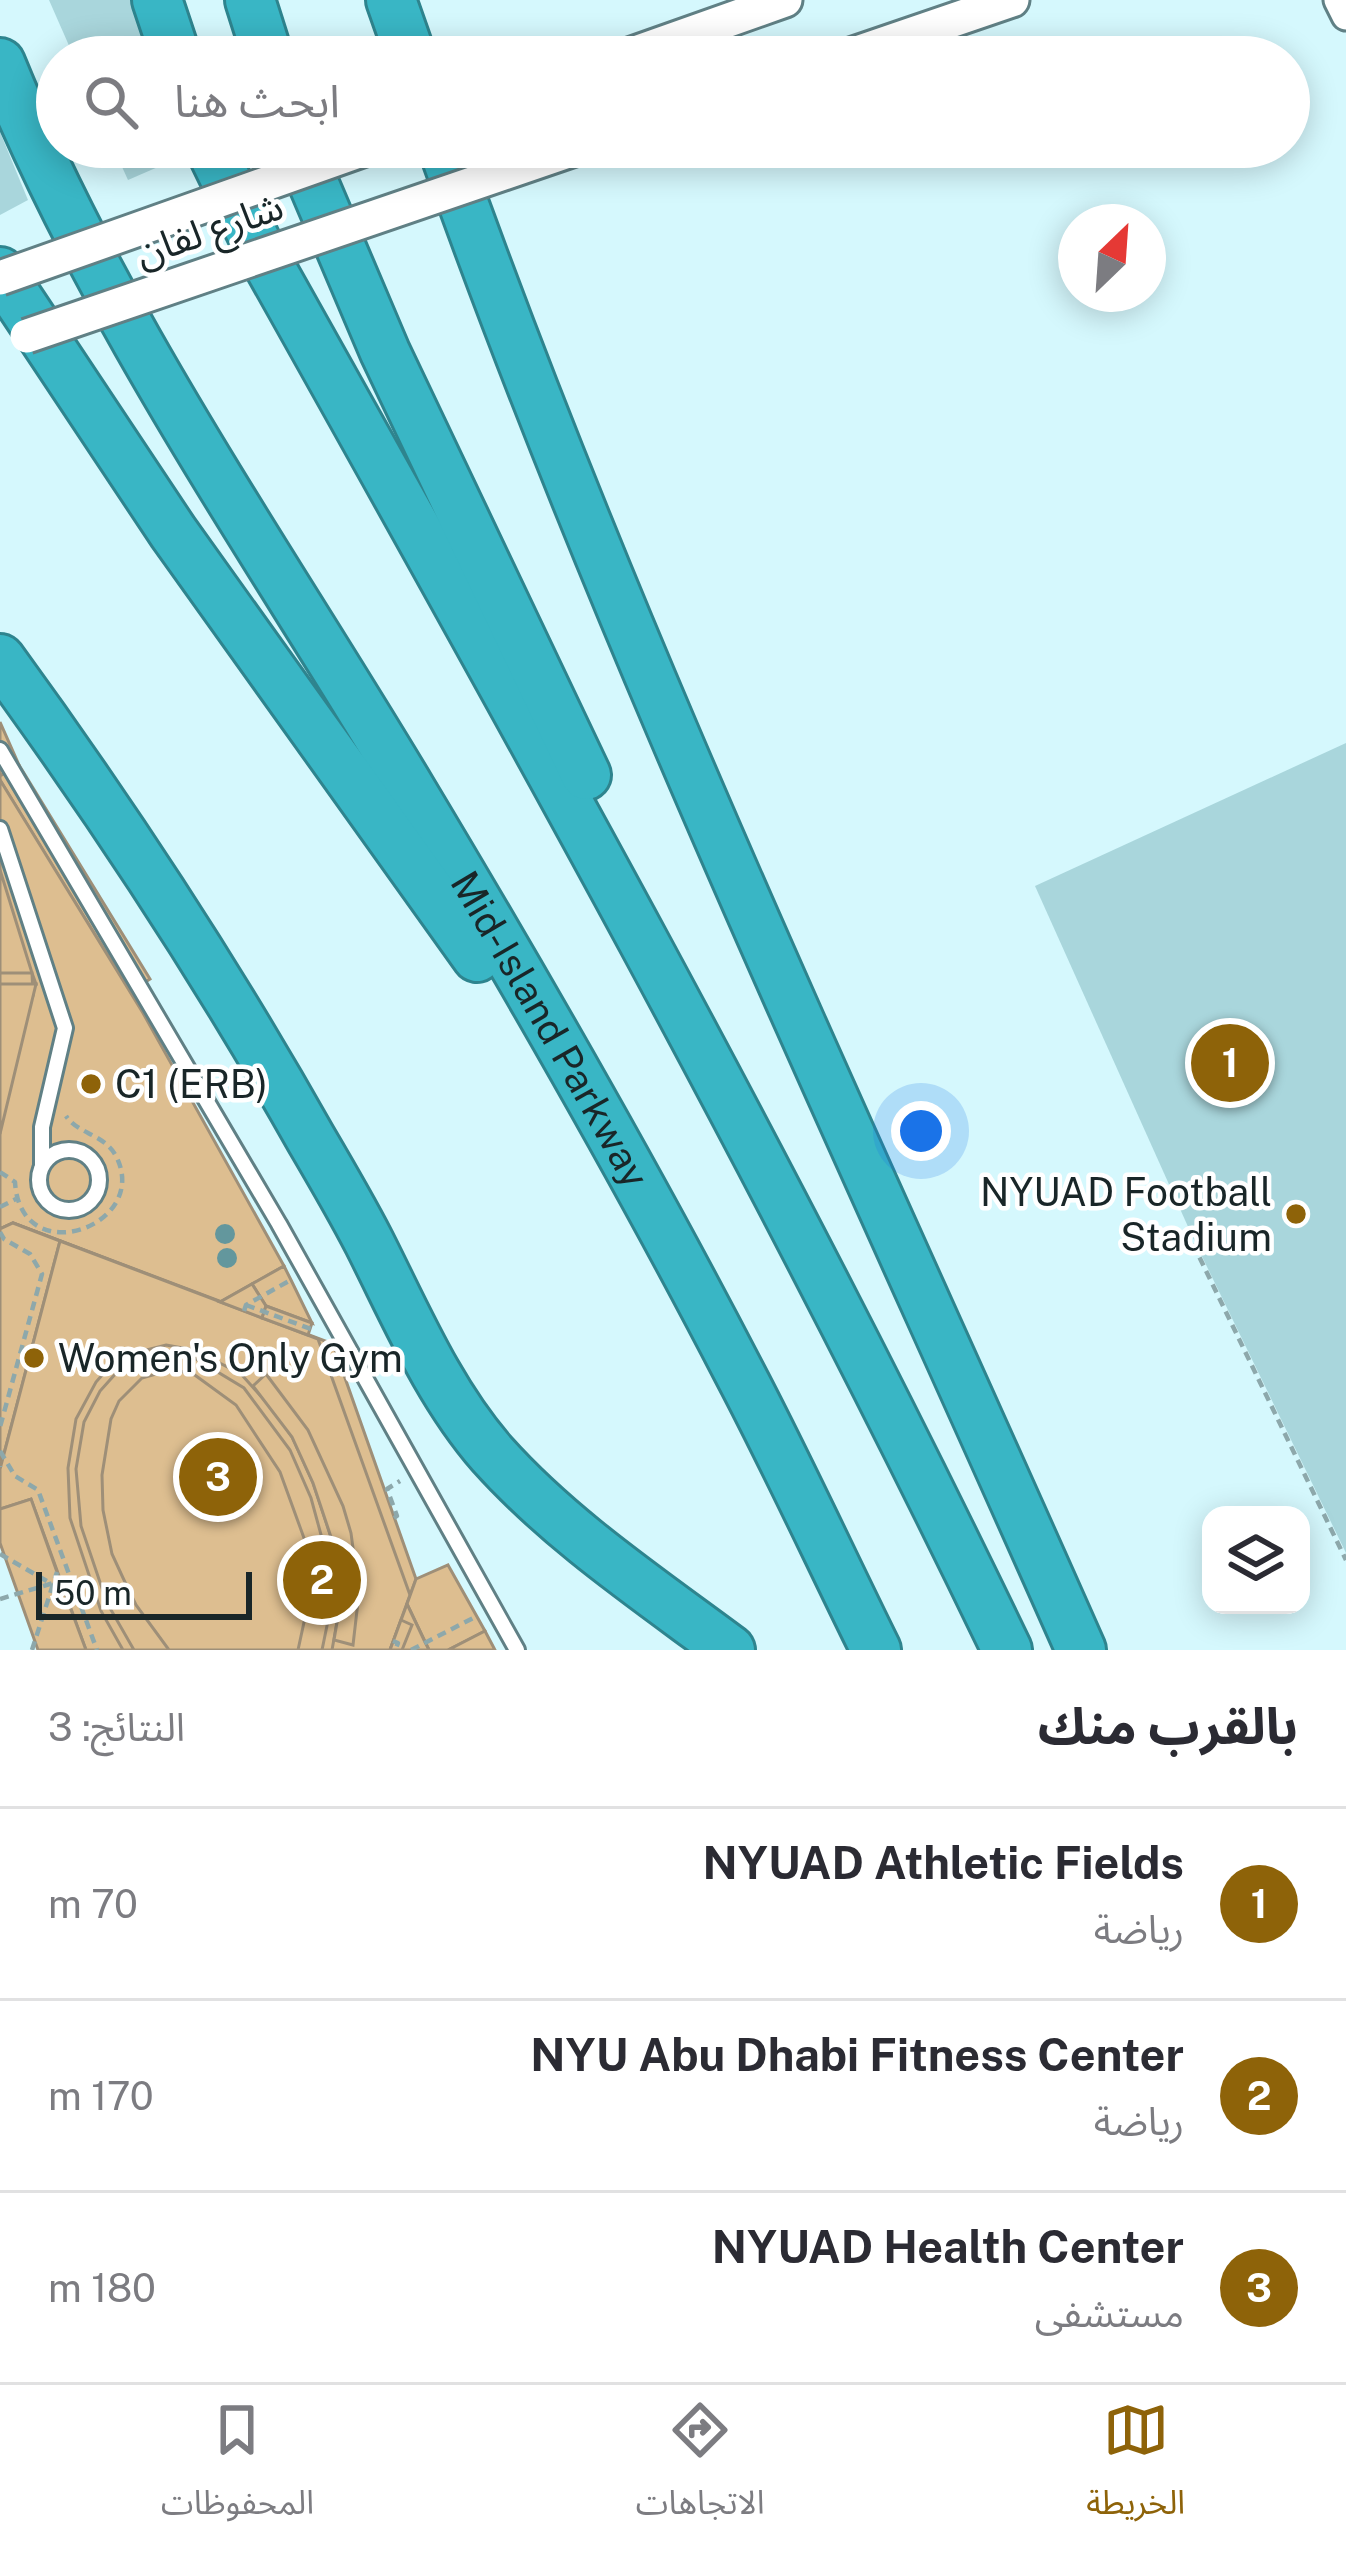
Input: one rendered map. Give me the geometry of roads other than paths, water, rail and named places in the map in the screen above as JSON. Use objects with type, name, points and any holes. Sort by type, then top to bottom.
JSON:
[{"type":"highway","points":[[157,0],[169,36]]},
{"type":"highway","points":[[250,0],[261,36]]},
{"type":"highway","points":[[391,0],[404,36]]},
{"type":"highway","name":"Mid-Island Parkway","points":[[0,63],[36,143]]},
{"type":"highway","name":"Mid-Island Parkway","points":[[47,168],[130,331],[415,796],[632,1169],[741,1375],[876,1650]]},
{"type":"highway","points":[[220,168],[257,244],[713,1067],[890,1408],[1006,1650]]},
{"type":"highway","points":[[307,168],[385,352],[638,886],[713,1067]]},
{"type":"highway","points":[[451,168],[514,344],[627,627],[1081,1650]]},
{"type":"highway","points":[[0,275],[173,532],[632,1169]]},
{"type":"highway","points":[[0,659],[137,849],[216,977],[293,1106],[424,1352],[466,1420],[533,1496],[572,1531],[730,1650]]},
{"type":"street","points":[[683,36],[784,0]]},
{"type":"street","points":[[906,36],[1012,0]]},
{"type":"street","points":[[1338,0],[1346,16]]},
{"type":"street","name":"شارع لفان","points":[[0,275],[309,168]]},
{"type":"street","name":"شارع لفان","points":[[0,344],[518,168]]},
{"type":"lane","points":[[0,750],[257,1186],[517,1650]]},
{"type":"lane","points":[[0,829],[65,1028],[42,1127],[39,1185],[48,1202],[75,1210],[92,1199],[99,1181],[93,1163],[42,1127]]},
{"type":"lane","points":[[42,1165],[57,1152],[78,1151]]},
{"type":"place","name":"NYUAD Athletic Fields","points":[[1230,1063]]},
{"type":"place","name":"C1 (ERB)","points":[[91,1084]]},
{"type":"place","name":"NYUAD Football Stadium","points":[[1296,1214]]},
{"type":"place","name":"Women's Only Gym","points":[[34,1358]]},
{"type":"place","name":"NYUAD Health Center","points":[[218,1477]]},
{"type":"place","name":"NYU Abu Dhabi Fitness Center","points":[[322,1580]]}]
